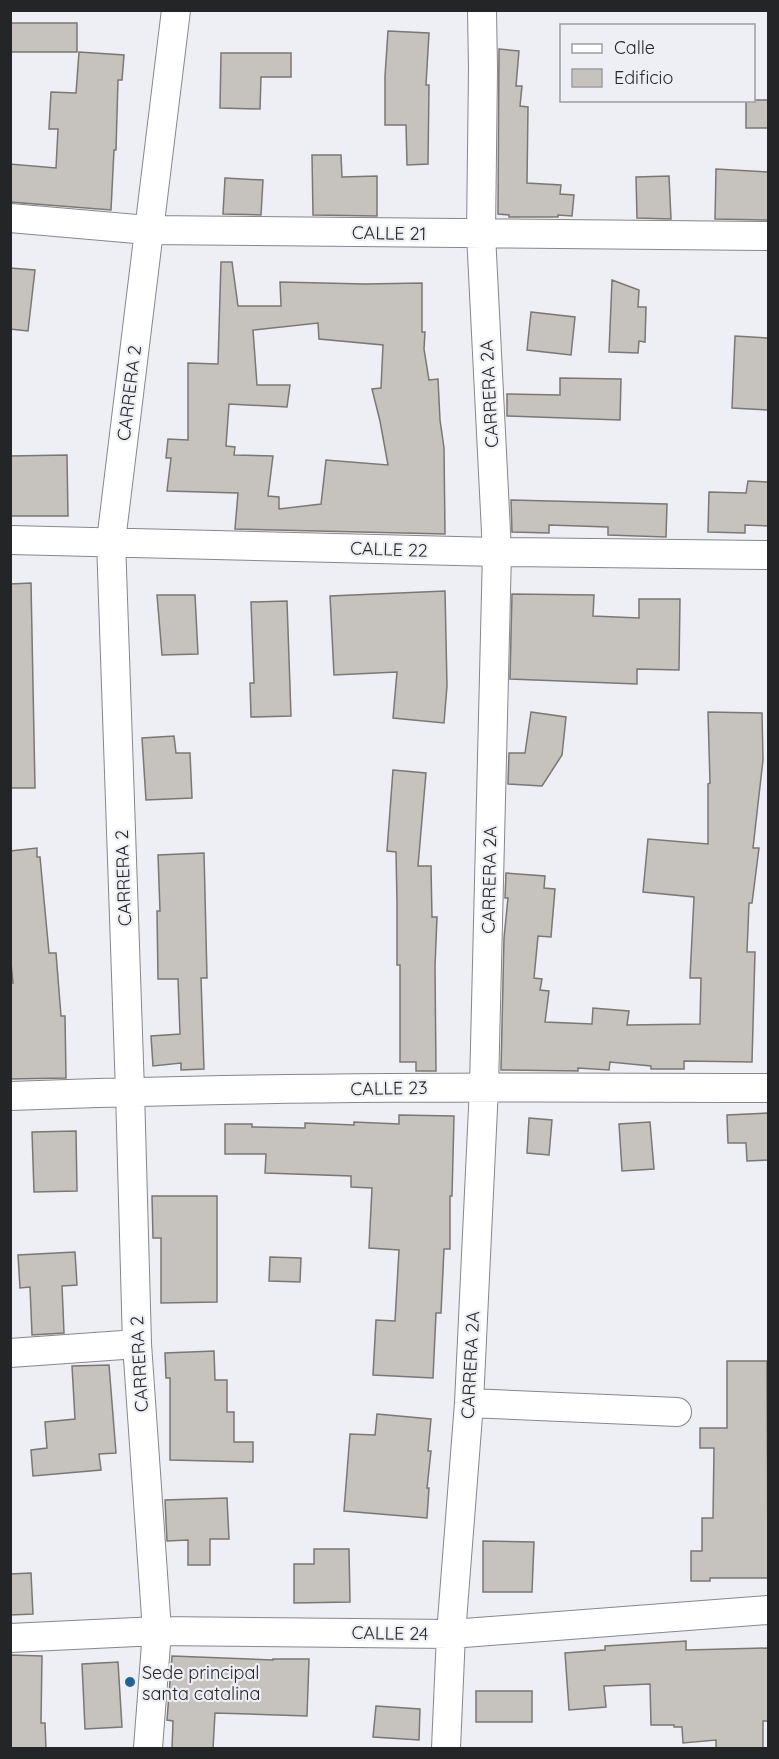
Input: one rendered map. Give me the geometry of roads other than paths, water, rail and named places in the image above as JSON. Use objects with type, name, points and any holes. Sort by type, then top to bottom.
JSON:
[{"type":"street","name":"CARRERA 2","points":[[148,1749],[157,1631],[137,1344],[111,541],[176,10]]},
{"type":"street","name":"CARRERA 2A","points":[[446,1749],[451,1634],[469,1403],[484,1087],[497,552],[481,234],[482,10]]},
{"type":"street","name":"CALLE 21","points":[[10,218],[148,230],[768,236]]},
{"type":"street","name":"CALLE 22","points":[[10,540],[497,552],[768,555]]},
{"type":"street","name":"CALLE 23","points":[[10,1096],[130,1091],[484,1087],[768,1088]]},
{"type":"street","points":[[10,1353],[137,1344]]},
{"type":"street","points":[[469,1403],[677,1412]]},
{"type":"street","name":"CALLE 24","points":[[10,1638],[157,1631],[451,1634],[768,1610]]},
{"type":"place","name":"Sede principal santa catalina","points":[[130,1682]]}]
